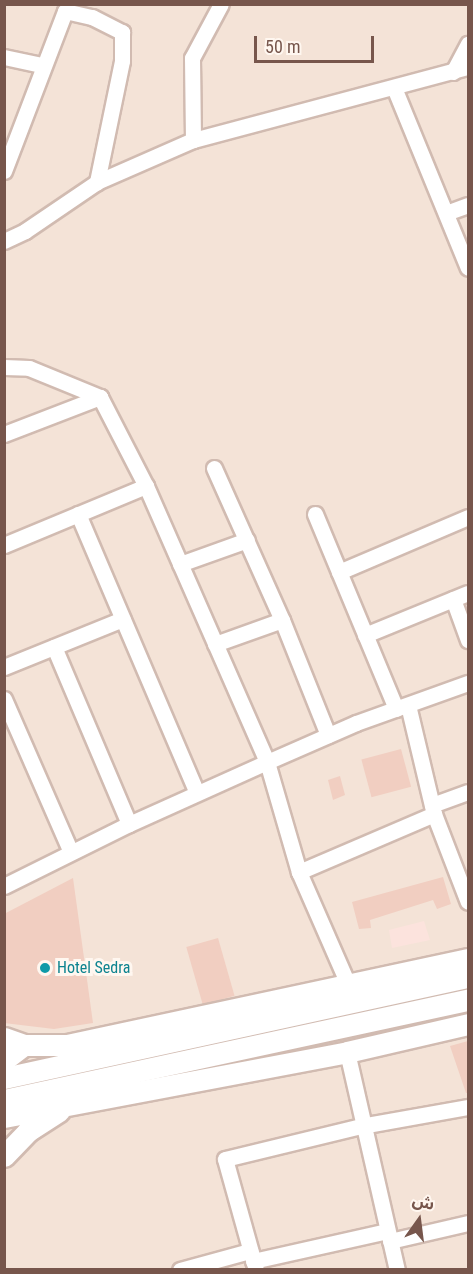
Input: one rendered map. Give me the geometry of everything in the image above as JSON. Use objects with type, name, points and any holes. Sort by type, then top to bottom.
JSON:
[{"type":"main road","points":[[4,1059],[14,1042],[67,1045],[468,959]]},
{"type":"main road","points":[[5,1100],[468,977]]},
{"type":"main road","points":[[5,1100],[468,1000]]},
{"type":"main road","points":[[5,1100],[39,1111],[347,1052],[468,1024]]},
{"type":"main road","points":[[4,1156],[28,1131],[68,1105]]},
{"type":"street","points":[[193,140],[192,58],[221,4]]},
{"type":"street","points":[[4,171],[9,140],[43,65],[64,8],[92,17],[122,32],[122,61],[98,182]]},
{"type":"street","points":[[453,72],[468,44]]},
{"type":"street","points":[[4,57],[43,65]]},
{"type":"street","points":[[4,241],[98,182],[193,140],[394,90],[468,67]]},
{"type":"street","points":[[394,90],[468,267]]},
{"type":"street","points":[[446,213],[468,205]]},
{"type":"street","points":[[4,367],[29,368],[100,397],[146,486],[267,762],[299,872],[348,984]]},
{"type":"street","points":[[4,434],[100,397]]},
{"type":"street","points":[[214,468],[282,620],[328,735]]},
{"type":"street","points":[[4,545],[146,486]]},
{"type":"street","points":[[78,514],[197,793]]},
{"type":"street","points":[[315,514],[365,635],[402,707],[433,810],[468,902]]},
{"type":"street","points":[[339,572],[468,517]]},
{"type":"street","points":[[180,564],[247,540]]},
{"type":"street","points":[[365,635],[468,593]]},
{"type":"street","points":[[453,599],[468,640]]},
{"type":"street","points":[[4,667],[123,619]]},
{"type":"street","points":[[215,644],[282,620]]},
{"type":"street","points":[[54,647],[129,824]]},
{"type":"street","points":[[4,886],[129,824],[328,735],[468,683]]},
{"type":"street","points":[[4,699],[70,852]]},
{"type":"street","points":[[299,872],[468,792]]},
{"type":"street","points":[[347,1052],[361,1126],[397,1269]]},
{"type":"street","points":[[253,1261],[225,1160],[361,1126],[468,1107]]},
{"type":"street","points":[[180,1269],[253,1261],[468,1223]]},
{"type":"shaded area","points":[[5,5],[468,5],[468,1270],[5,1270]]},
{"type":"shaded area","points":[[424,921],[430,940],[392,948],[389,930]]},
{"type":"building","points":[[401,749],[411,787],[371,797],[361,760]]},
{"type":"building","points":[[340,776],[345,795],[333,800],[328,780]]},
{"type":"building","points":[[443,877],[451,904],[437,909],[433,900],[370,920],[371,928],[359,929],[352,902]]},
{"type":"building","name":"Hotel Sedra","points":[[73,878],[93,1023],[54,1029],[4,1023],[4,914]]},
{"type":"building","points":[[218,938],[235,996],[203,1005],[186,947]]},
{"type":"building","points":[[468,1041],[468,1093],[466,1093],[450,1046]]},
{"type":"place","name":"Hotel Sedra","points":[[45,968]]}]
